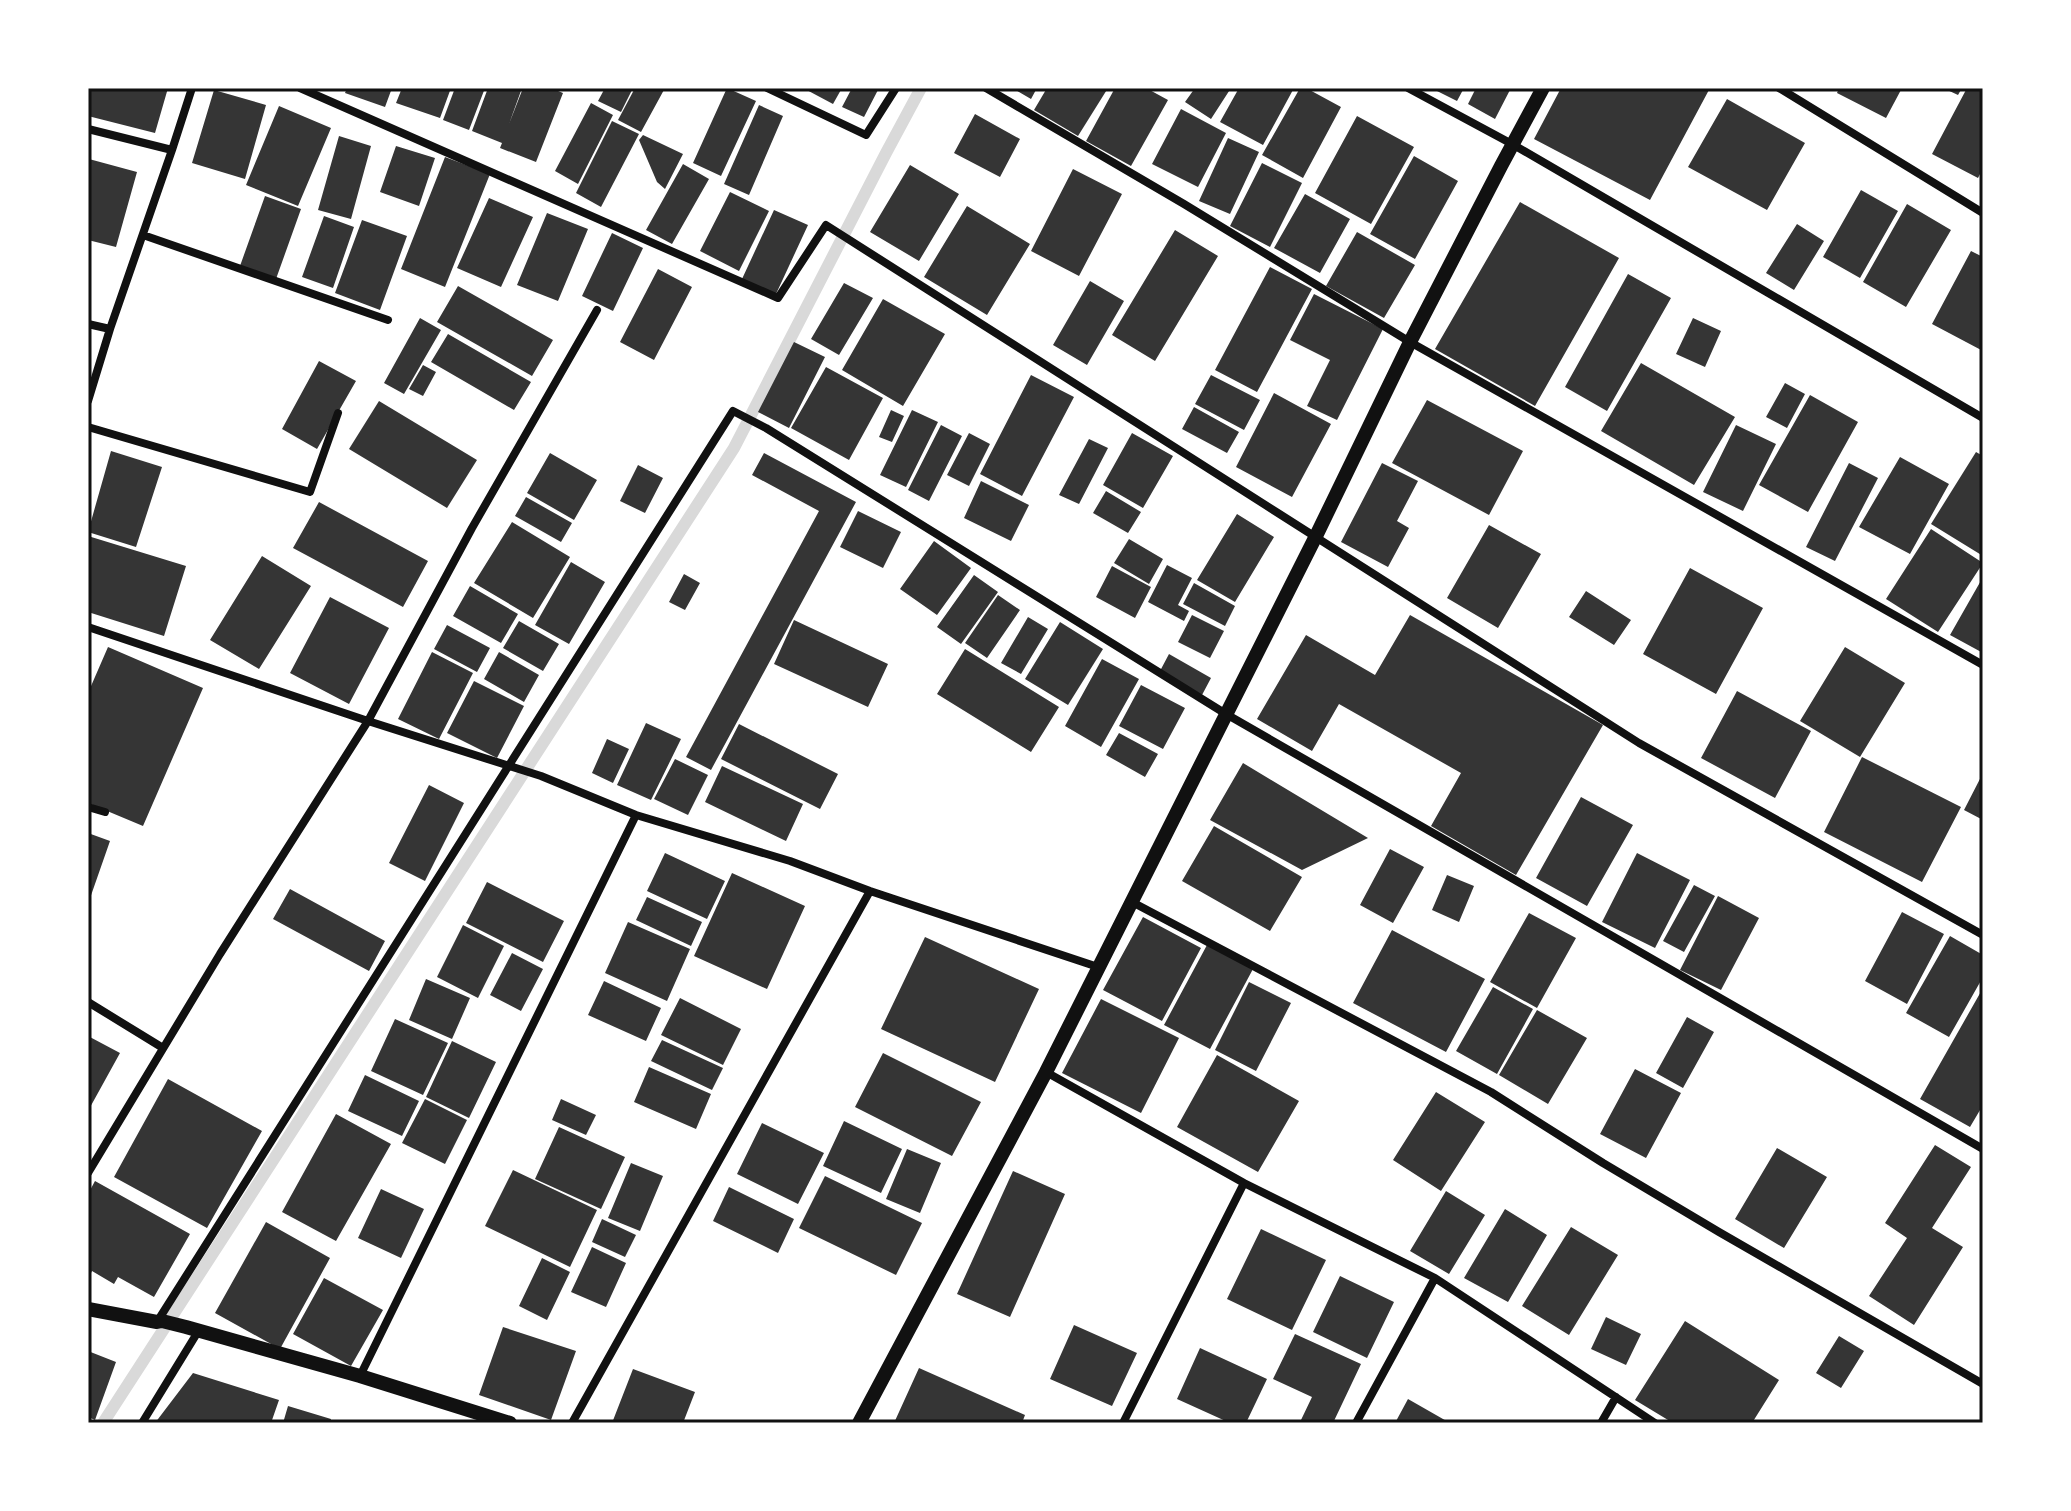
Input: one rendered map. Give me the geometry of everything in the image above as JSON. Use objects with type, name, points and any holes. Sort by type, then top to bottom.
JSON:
[{"type":"street","points":[[88,401],[192,88]]},
{"type":"street","points":[[300,88],[778,298],[826,225],[1639,743],[1983,935]]},
{"type":"street","points":[[767,88],[866,135],[896,88]]},
{"type":"street","points":[[986,88],[1410,342],[1983,665]]},
{"type":"street","points":[[1408,88],[1512,144],[1983,418]]},
{"type":"street","points":[[859,1423],[1046,1072],[1316,536],[1410,342],[1543,88]]},
{"type":"street","points":[[1779,88],[1983,213]]},
{"type":"street","points":[[88,129],[172,150]]},
{"type":"street","points":[[143,235],[388,320]]},
{"type":"street","points":[[88,1173],[368,721],[472,528],[597,310]]},
{"type":"street","points":[[88,324],[110,329]]},
{"type":"street","points":[[159,1321],[733,411],[766,428],[1226,714],[1983,1149]]},
{"type":"street","points":[[88,427],[310,492],[338,413]]},
{"type":"street","points":[[88,627],[541,776],[636,815],[790,861],[1098,967]]},
{"type":"street","points":[[88,807],[105,812]]},
{"type":"street","points":[[360,1376],[636,815]]},
{"type":"street","points":[[572,1423],[870,891]]},
{"type":"street","points":[[1132,902],[1491,1092],[1629,1178],[1983,1384]]},
{"type":"street","points":[[88,1002],[163,1048]]},
{"type":"street","points":[[1046,1072],[1244,1183],[1435,1278],[1655,1423]]},
{"type":"street","points":[[1123,1423],[1244,1183]]},
{"type":"street","points":[[1356,1423],[1435,1278]]},
{"type":"street","points":[[88,1309],[192,1328],[510,1423]]},
{"type":"street","points":[[142,1423],[192,1328]]},
{"type":"street","points":[[1601,1423],[1616,1397]]},
{"type":"building","points":[[88,88],[168,88],[155,133],[88,116]]},
{"type":"building","points":[[347,88],[392,88],[385,107],[345,93]]},
{"type":"building","points":[[402,88],[451,88],[440,118],[396,103]]},
{"type":"building","points":[[455,88],[485,88],[469,130],[443,120]]},
{"type":"building","points":[[488,88],[522,88],[509,124],[523,88],[551,88],[563,93],[536,162],[500,148],[502,143],[472,131]]},
{"type":"building","points":[[605,88],[633,88],[621,112],[598,101]]},
{"type":"building","points":[[635,88],[665,88],[641,132],[618,120]]},
{"type":"building","points":[[727,88],[756,101],[721,176],[693,163]]},
{"type":"building","points":[[803,88],[842,88],[833,104]]},
{"type":"building","points":[[852,88],[879,88],[864,117],[842,107]]},
{"type":"building","points":[[1012,88],[1037,88],[1031,99]]},
{"type":"building","points":[[1047,88],[1108,88],[1078,136],[1034,110]]},
{"type":"building","points":[[1115,88],[1146,88],[1168,100],[1131,166],[1086,141]]},
{"type":"building","points":[[1195,88],[1231,88],[1211,119],[1185,102]]},
{"type":"building","points":[[1239,88],[1294,88],[1263,145],[1220,122]]},
{"type":"building","points":[[1300,88],[1306,88],[1341,107],[1303,178],[1262,155]]},
{"type":"building","points":[[1431,88],[1464,88],[1457,101]]},
{"type":"building","points":[[1476,88],[1511,88],[1495,119],[1468,104]]},
{"type":"building","points":[[1561,88],[1710,88],[1650,200],[1534,139]]},
{"type":"building","points":[[1839,88],[1902,88],[1886,118],[1837,93]]},
{"type":"building","points":[[1943,88],[1962,88],[1958,95]]},
{"type":"building","points":[[1967,88],[1983,88],[1983,168],[1978,178],[1932,154]]},
{"type":"building","points":[[214,90],[266,105],[245,179],[192,163]]},
{"type":"building","points":[[1727,99],[1805,143],[1767,210],[1688,167]]},
{"type":"building","points":[[591,103],[613,115],[578,184],[555,171]]},
{"type":"building","points":[[759,105],[783,116],[749,195],[724,184]]},
{"type":"building","points":[[279,106],[331,128],[298,206],[246,185]]},
{"type":"building","points":[[1181,109],[1226,133],[1198,187],[1152,164]]},
{"type":"building","points":[[975,114],[1020,139],[1000,177],[954,153]]},
{"type":"building","points":[[1357,116],[1414,147],[1371,224],[1315,193]]},
{"type":"building","points":[[612,121],[639,134],[601,207],[576,193]]},
{"type":"building","points":[[643,135],[683,154],[665,189],[657,182],[639,140]]},
{"type":"building","points":[[339,136],[371,146],[351,219],[318,210]]},
{"type":"building","points":[[1228,138],[1259,152],[1230,214],[1199,201]]},
{"type":"building","points":[[396,146],[435,158],[419,206],[380,192]]},
{"type":"building","points":[[1414,156],[1458,181],[1415,259],[1370,234]]},
{"type":"building","points":[[445,157],[490,174],[445,287],[401,269]]},
{"type":"building","points":[[89,159],[137,172],[116,247],[88,240]]},
{"type":"building","points":[[1262,163],[1302,183],[1270,247],[1230,226]]},
{"type":"building","points":[[683,164],[709,179],[672,244],[646,230]]},
{"type":"building","points":[[910,165],[959,194],[919,261],[870,232]]},
{"type":"building","points":[[1073,169],[1122,194],[1079,276],[1031,251]]},
{"type":"building","points":[[1861,190],[1898,211],[1860,278],[1823,257]]},
{"type":"building","points":[[730,192],[769,211],[739,271],[700,251]]},
{"type":"building","points":[[1305,194],[1350,219],[1320,273],[1274,248]]},
{"type":"building","points":[[265,196],[301,209],[276,279],[240,266]]},
{"type":"building","points":[[489,198],[533,217],[501,287],[457,268]]},
{"type":"building","points":[[1520,202],[1619,258],[1535,406],[1435,349]]},
{"type":"building","points":[[1907,204],[1951,230],[1906,307],[1863,282]]},
{"type":"building","points":[[967,206],[1030,244],[987,315],[924,277]]},
{"type":"building","points":[[774,210],[808,225],[776,294],[742,279]]},
{"type":"building","points":[[547,213],[588,229],[558,301],[517,285]]},
{"type":"building","points":[[324,216],[354,227],[333,288],[302,277]]},
{"type":"building","points":[[362,220],[407,236],[380,310],[335,293]]},
{"type":"building","points":[[1797,224],[1824,241],[1794,290],[1766,273]]},
{"type":"building","points":[[1175,230],[1218,256],[1155,361],[1112,335]]},
{"type":"building","points":[[1357,232],[1415,265],[1384,318],[1326,286]]},
{"type":"building","points":[[612,233],[643,248],[613,311],[582,296]]},
{"type":"building","points":[[1971,251],[1983,257],[1983,351],[1932,324]]},
{"type":"building","points":[[1270,267],[1312,289],[1257,392],[1215,370]]},
{"type":"building","points":[[658,269],[692,287],[654,360],[620,342]]},
{"type":"building","points":[[1628,274],[1671,298],[1607,411],[1565,387]]},
{"type":"building","points":[[1090,281],[1124,301],[1087,365],[1053,345]]},
{"type":"building","points":[[844,283],[873,298],[839,355],[811,339]]},
{"type":"building","points":[[458,286],[553,340],[532,376],[437,322]]},
{"type":"building","points":[[1314,294],[1383,329],[1337,420],[1307,406],[1330,360],[1290,340]]},
{"type":"building","points":[[883,299],[945,334],[903,406],[842,370]]},
{"type":"building","points":[[420,318],[441,330],[404,394],[384,383]]},
{"type":"building","points":[[1693,318],[1721,331],[1705,367],[1676,354]]},
{"type":"building","points":[[448,334],[531,382],[514,410],[431,362]]},
{"type":"building","points":[[794,342],[825,357],[789,428],[758,412]]},
{"type":"building","points":[[319,361],[356,381],[317,449],[282,429]]},
{"type":"building","points":[[1641,363],[1735,417],[1694,485],[1601,431]]},
{"type":"building","points":[[423,365],[436,372],[423,396],[409,389]]},
{"type":"building","points":[[826,367],[883,398],[849,460],[791,428]]},
{"type":"building","points":[[1031,375],[1074,397],[1022,496],[980,474]]},
{"type":"building","points":[[1211,375],[1260,400],[1244,430],[1195,404]]},
{"type":"building","points":[[1785,383],[1805,394],[1787,428],[1766,417]]},
{"type":"building","points":[[1274,393],[1331,424],[1292,497],[1236,467]]},
{"type":"building","points":[[1810,395],[1858,422],[1808,512],[1759,485]]},
{"type":"building","points":[[1427,400],[1523,451],[1489,515],[1392,463]]},
{"type":"building","points":[[379,401],[477,460],[447,508],[349,449]]},
{"type":"building","points":[[1194,407],[1239,432],[1227,453],[1182,429]]},
{"type":"building","points":[[891,410],[904,416],[892,442],[879,437]]},
{"type":"building","points":[[912,410],[938,422],[906,487],[880,475]]},
{"type":"building","points":[[941,425],[962,436],[929,501],[908,490]]},
{"type":"building","points":[[1736,425],[1776,444],[1743,511],[1703,492]]},
{"type":"building","points":[[969,433],[990,444],[969,486],[947,475]]},
{"type":"building","points":[[1132,433],[1173,456],[1143,508],[1103,485]]},
{"type":"building","points":[[1089,439],[1108,448],[1079,504],[1059,495]]},
{"type":"building","points":[[111,451],[162,467],[136,547],[88,532]]},
{"type":"building","points":[[1976,452],[1983,456],[1983,556],[1931,524]]},
{"type":"building","points":[[550,453],[597,480],[574,520],[527,493]]},
{"type":"building","points":[[764,453],[856,502],[711,770],[686,757],[819,511],[752,475]]},
{"type":"building","points":[[1900,457],[1949,484],[1910,554],[1859,527]]},
{"type":"building","points":[[1382,463],[1418,481],[1397,521],[1409,528],[1388,567],[1341,542]]},
{"type":"building","points":[[1849,463],[1878,478],[1835,561],[1806,547]]},
{"type":"building","points":[[638,465],[663,478],[645,513],[620,501]]},
{"type":"building","points":[[981,481],[1029,505],[1011,541],[964,518]]},
{"type":"building","points":[[1106,491],[1141,512],[1128,533],[1093,513]]},
{"type":"building","points":[[526,497],[572,523],[561,542],[515,516]]},
{"type":"building","points":[[319,502],[428,561],[403,607],[293,548]]},
{"type":"building","points":[[858,511],[901,532],[883,568],[840,547]]},
{"type":"building","points":[[1237,514],[1274,537],[1235,602],[1197,580]]},
{"type":"building","points":[[512,522],[570,557],[533,618],[474,583]]},
{"type":"building","points":[[1489,525],[1541,554],[1498,628],[1447,598]]},
{"type":"building","points":[[1931,529],[1983,563],[1938,632],[1886,599]]},
{"type":"building","points":[[88,536],[186,566],[164,636],[88,612]]},
{"type":"building","points":[[1129,539],[1163,559],[1149,584],[1114,563]]},
{"type":"building","points":[[934,541],[971,568],[937,615],[900,589]]},
{"type":"building","points":[[262,556],[311,586],[259,669],[210,640]]},
{"type":"building","points":[[571,562],[605,582],[569,644],[535,625]]},
{"type":"building","points":[[1167,565],[1192,578],[1178,605],[1189,611],[1184,621],[1148,602]]},
{"type":"building","points":[[1112,566],[1151,587],[1135,618],[1096,597]]},
{"type":"building","points":[[1690,568],[1763,608],[1716,694],[1643,654]]},
{"type":"building","points":[[684,574],[700,583],[685,610],[669,602]]},
{"type":"building","points":[[974,575],[998,592],[961,644],[937,627]]},
{"type":"building","points":[[1983,577],[1983,653],[1950,635]]},
{"type":"building","points":[[1194,583],[1235,606],[1225,626],[1183,604]]},
{"type":"building","points":[[470,586],[518,614],[501,643],[453,616]]},
{"type":"building","points":[[1586,591],[1631,620],[1614,645],[1569,617]]},
{"type":"building","points":[[998,595],[1020,610],[987,658],[965,643]]},
{"type":"building","points":[[330,597],[389,628],[349,704],[290,673]]},
{"type":"building","points":[[1192,615],[1224,631],[1210,658],[1178,642]]},
{"type":"building","points":[[1410,615],[1603,725],[1516,875],[1431,826],[1461,773],[1339,704],[1312,751],[1257,719],[1306,635],[1375,675]]},
{"type":"building","points":[[1028,617],[1048,629],[1021,674],[1001,663]]},
{"type":"building","points":[[794,620],[888,664],[868,707],[774,664]]},
{"type":"building","points":[[519,621],[559,644],[543,671],[503,648]]},
{"type":"building","points":[[1060,622],[1103,649],[1068,705],[1025,679]]},
{"type":"building","points":[[447,625],[490,648],[477,672],[434,649]]},
{"type":"building","points":[[108,647],[203,688],[143,826],[88,803],[88,693]]},
{"type":"building","points":[[1845,647],[1905,683],[1860,757],[1800,721]]},
{"type":"building","points":[[965,649],[1059,707],[1031,752],[937,694]]},
{"type":"building","points":[[432,652],[473,673],[439,739],[398,719]]},
{"type":"building","points":[[499,652],[539,675],[524,702],[484,679]]},
{"type":"building","points":[[1169,654],[1211,678],[1202,695],[1160,671]]},
{"type":"building","points":[[1102,659],[1139,679],[1101,747],[1065,726]]},
{"type":"building","points":[[474,681],[524,706],[497,758],[447,733]]},
{"type":"building","points":[[1141,685],[1185,708],[1163,749],[1119,726]]},
{"type":"building","points":[[1737,691],[1811,731],[1775,798],[1701,758]]},
{"type":"building","points":[[646,723],[681,739],[651,800],[617,785]]},
{"type":"building","points":[[739,724],[838,774],[820,809],[721,759]]},
{"type":"building","points":[[1119,733],[1158,754],[1145,777],[1106,755]]},
{"type":"building","points":[[607,739],[629,749],[613,783],[592,773]]},
{"type":"building","points":[[1862,757],[1961,807],[1922,882],[1824,832]]},
{"type":"building","points":[[675,759],[708,775],[688,815],[654,799]]},
{"type":"building","points":[[1243,763],[1368,838],[1302,870],[1210,820]]},
{"type":"building","points":[[722,766],[803,804],[786,841],[705,802]]},
{"type":"building","points":[[1983,773],[1983,820],[1964,810]]},
{"type":"building","points":[[429,785],[464,803],[425,881],[389,863]]},
{"type":"building","points":[[1581,797],[1633,825],[1587,906],[1536,878]]},
{"type":"building","points":[[1214,826],[1302,877],[1270,931],[1182,881]]},
{"type":"building","points":[[88,833],[110,841],[88,904]]},
{"type":"building","points":[[1390,849],[1424,867],[1393,923],[1360,905]]},
{"type":"building","points":[[665,853],[725,881],[707,919],[647,891]]},
{"type":"building","points":[[1637,853],[1690,880],[1655,948],[1602,922]]},
{"type":"building","points":[[732,873],[805,906],[767,989],[694,956]]},
{"type":"building","points":[[1447,875],[1474,886],[1459,922],[1432,910]]},
{"type":"building","points":[[487,882],[564,921],[543,962],[466,923]]},
{"type":"building","points":[[1694,885],[1715,896],[1684,952],[1663,941]]},
{"type":"building","points":[[290,889],[385,941],[369,971],[273,919]]},
{"type":"building","points":[[1718,896],[1759,918],[1721,990],[1680,970]]},
{"type":"building","points":[[647,897],[702,922],[691,946],[636,920]]},
{"type":"building","points":[[1902,912],[1944,934],[1907,1004],[1865,981]]},
{"type":"building","points":[[1529,913],[1576,938],[1537,1008],[1490,982]]},
{"type":"building","points":[[1143,917],[1201,948],[1162,1021],[1103,990]]},
{"type":"building","points":[[628,922],[690,949],[667,1001],[605,973]]},
{"type":"building","points":[[463,925],[504,946],[478,998],[437,977]]},
{"type":"building","points":[[1392,930],[1485,979],[1446,1052],[1353,1003]]},
{"type":"building","points":[[1950,936],[1983,955],[1983,977],[1949,1037],[1906,1013]]},
{"type":"building","points":[[925,937],[1039,989],[995,1082],[881,1029]]},
{"type":"building","points":[[1207,945],[1253,969],[1210,1049],[1164,1025]]},
{"type":"building","points":[[512,953],[543,969],[521,1011],[490,995]]},
{"type":"building","points":[[426,979],[470,998],[452,1039],[409,1020]]},
{"type":"building","points":[[604,981],[661,1008],[646,1041],[588,1015]]},
{"type":"building","points":[[1249,982],[1291,1003],[1256,1071],[1215,1050]]},
{"type":"building","points":[[1493,987],[1533,1009],[1497,1074],[1456,1051]]},
{"type":"building","points":[[1983,988],[1983,1105],[1970,1127],[1920,1099]]},
{"type":"building","points":[[680,998],[741,1029],[723,1065],[661,1035]]},
{"type":"building","points":[[1101,999],[1179,1038],[1141,1113],[1062,1073]]},
{"type":"building","points":[[1537,1010],[1587,1038],[1548,1104],[1499,1075]]},
{"type":"building","points":[[1687,1017],[1714,1032],[1683,1088],[1656,1073]]},
{"type":"building","points":[[395,1019],[448,1043],[423,1095],[371,1071]]},
{"type":"building","points":[[88,1036],[120,1053],[88,1111]]},
{"type":"building","points":[[662,1040],[723,1068],[712,1090],[651,1061]]},
{"type":"building","points":[[452,1041],[496,1062],[469,1118],[426,1097]]},
{"type":"building","points":[[883,1053],[981,1102],[952,1156],[855,1107]]},
{"type":"building","points":[[1217,1055],[1299,1101],[1258,1172],[1177,1127]]},
{"type":"building","points":[[649,1067],[711,1094],[696,1129],[634,1102]]},
{"type":"building","points":[[1635,1069],[1681,1093],[1646,1158],[1600,1134]]},
{"type":"building","points":[[365,1075],[419,1101],[402,1136],[348,1111]]},
{"type":"building","points":[[168,1079],[262,1131],[207,1228],[114,1177]]},
{"type":"building","points":[[1436,1092],[1485,1122],[1441,1191],[1393,1160]]},
{"type":"building","points":[[425,1099],[467,1120],[445,1164],[402,1143]]},
{"type":"building","points":[[561,1099],[596,1115],[586,1135],[552,1120]]},
{"type":"building","points":[[336,1114],[391,1144],[336,1241],[282,1212]]},
{"type":"building","points":[[844,1121],[902,1149],[881,1193],[823,1166]]},
{"type":"building","points":[[762,1123],[824,1153],[798,1204],[737,1174]]},
{"type":"building","points":[[559,1127],[625,1157],[601,1209],[535,1179]]},
{"type":"building","points":[[1935,1145],[1971,1167],[1932,1228],[1963,1247],[1914,1325],[1869,1296],[1907,1238],[1885,1223]]},
{"type":"building","points":[[1777,1148],[1827,1177],[1784,1248],[1735,1219]]},
{"type":"building","points":[[907,1149],[941,1163],[920,1213],[886,1199]]},
{"type":"building","points":[[631,1163],[663,1176],[640,1231],[608,1218]]},
{"type":"building","points":[[513,1170],[597,1210],[570,1267],[485,1226]]},
{"type":"building","points":[[1013,1171],[1065,1194],[1010,1317],[957,1294]]},
{"type":"building","points":[[825,1176],[922,1223],[896,1275],[799,1228]]},
{"type":"building","points":[[95,1181],[190,1234],[154,1297],[118,1277],[114,1284],[92,1271],[88,1279],[88,1194]]},
{"type":"building","points":[[729,1187],[794,1219],[778,1253],[713,1221]]},
{"type":"building","points":[[381,1189],[424,1209],[401,1258],[358,1238]]},
{"type":"building","points":[[1446,1191],[1485,1215],[1449,1274],[1410,1251]]},
{"type":"building","points":[[1505,1209],[1547,1235],[1508,1302],[1464,1278]]},
{"type":"building","points":[[602,1219],[636,1235],[625,1257],[592,1242]]},
{"type":"building","points":[[266,1222],[330,1258],[280,1349],[215,1313]]},
{"type":"building","points":[[1571,1227],[1618,1255],[1569,1335],[1522,1306]]},
{"type":"building","points":[[1261,1229],[1326,1260],[1292,1330],[1227,1299]]},
{"type":"building","points":[[592,1247],[626,1263],[606,1307],[571,1292]]},
{"type":"building","points":[[542,1258],[570,1272],[547,1320],[519,1306]]},
{"type":"building","points":[[1340,1276],[1394,1302],[1367,1358],[1313,1332]]},
{"type":"building","points":[[324,1278],[383,1310],[351,1366],[293,1334]]},
{"type":"building","points":[[1606,1317],[1641,1334],[1626,1365],[1591,1349]]},
{"type":"building","points":[[1685,1321],[1779,1380],[1752,1423],[1673,1423],[1635,1400]]},
{"type":"building","points":[[1074,1325],[1137,1353],[1112,1406],[1050,1379]]},
{"type":"building","points":[[503,1327],[576,1351],[551,1420],[479,1395]]},
{"type":"building","points":[[1295,1334],[1361,1364],[1333,1423],[1307,1423],[1301,1420],[1312,1397],[1273,1379]]},
{"type":"building","points":[[1839,1336],[1864,1351],[1841,1388],[1816,1373]]},
{"type":"building","points":[[1200,1348],[1267,1379],[1246,1423],[1230,1423],[1177,1399]]},
{"type":"building","points":[[88,1351],[116,1362],[95,1420],[88,1417]]},
{"type":"building","points":[[919,1368],[1025,1415],[1022,1423],[894,1423]]},
{"type":"building","points":[[633,1369],[695,1392],[683,1423],[612,1423]]},
{"type":"building","points":[[193,1373],[279,1400],[271,1423],[155,1423]]},
{"type":"building","points":[[1408,1399],[1450,1423],[1395,1423]]},
{"type":"building","points":[[288,1406],[331,1419],[330,1423],[283,1423]]},
{"type":"waterway","points":[[103,1423],[734,448],[921,88]]}]
